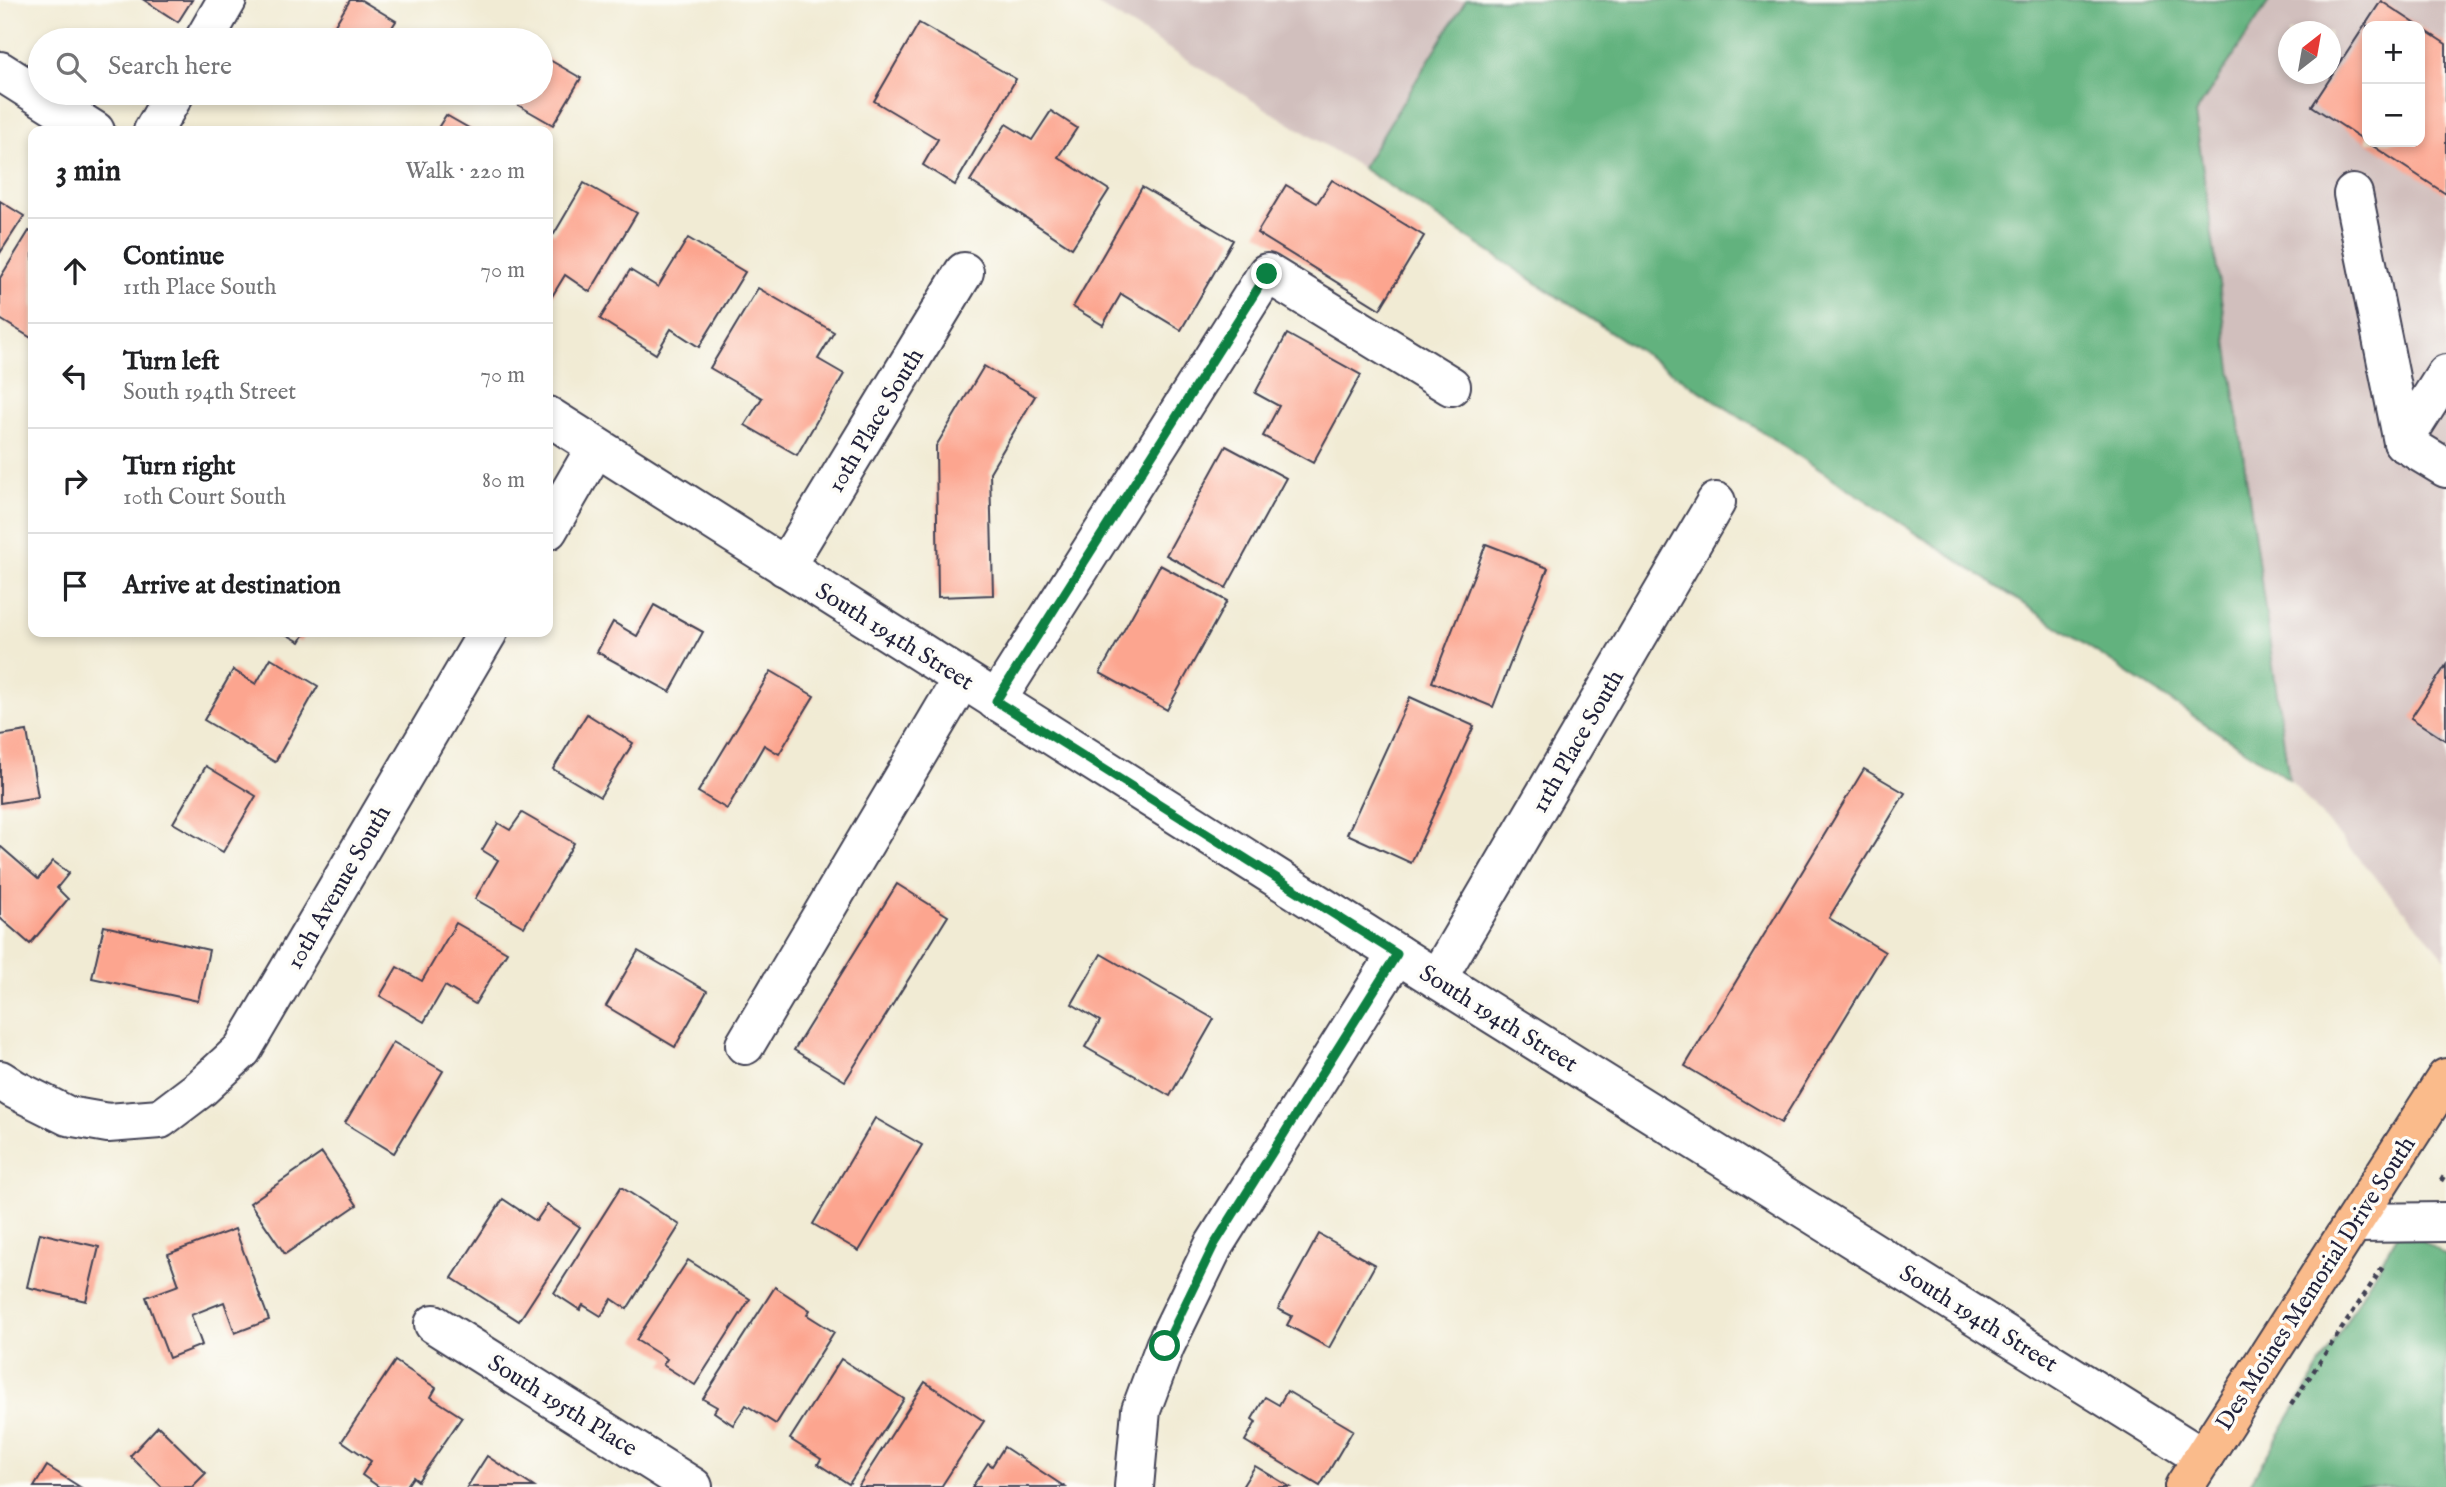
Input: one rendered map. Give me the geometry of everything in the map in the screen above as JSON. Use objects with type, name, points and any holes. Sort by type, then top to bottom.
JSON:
[{"type":"main road","name":"Des Moines Memorial Drive South","points":[[2194,1473],[2446,1078]]},
{"type":"street","points":[[211,28],[227,0]]},
{"type":"street","points":[[0,71],[28,89]]},
{"type":"street","points":[[54,105],[87,126]]},
{"type":"street","points":[[156,126],[168,105]]},
{"type":"street","points":[[2353,194],[2403,442],[2446,468]]},
{"type":"street","name":"10th Place South","points":[[785,567],[964,272]]},
{"type":"street","points":[[996,701],[1267,274],[1451,386]]},
{"type":"street","points":[[2403,442],[2446,374]]},
{"type":"street","name":"South 194th Street","points":[[553,419],[1437,979],[2194,1473]]},
{"type":"street","points":[[553,521],[596,447]]},
{"type":"street","name":"11th Place South","points":[[1437,979],[1717,502]]},
{"type":"street","name":"10th Avenue South","points":[[0,1080],[68,1116],[108,1123],[160,1119],[201,1088],[242,1050],[485,637]]},
{"type":"street","points":[[745,1045],[962,679]]},
{"type":"street","points":[[1134,1487],[1141,1410],[1165,1346],[1209,1256],[1397,954]]},
{"type":"street","points":[[2354,1223],[2430,1222]]},
{"type":"street","name":"South 195th Place","points":[[434,1324],[691,1487]]},
{"type":"path","points":[[2286,1412],[2430,1222],[2446,1173]]},
{"type":"shaded area","points":[[1090,0],[1466,0],[1362,168]]},
{"type":"shaded area","points":[[2270,0],[2446,0],[2446,958],[2289,779],[2195,114]]},
{"type":"green space","points":[[1466,0],[2270,0],[2195,114],[2289,779],[1362,168]]},
{"type":"green space","points":[[2402,1227],[2446,1255],[2446,1487],[2248,1487]]},
{"type":"building","points":[[144,0],[192,0],[178,22]]},
{"type":"building","points":[[350,0],[361,0],[396,21],[392,28],[333,28]]},
{"type":"building","points":[[2381,1],[2411,21],[2368,21]]},
{"type":"building","points":[[919,23],[1016,79],[955,185],[923,165],[938,139],[874,101]]},
{"type":"building","points":[[2362,30],[2362,139],[2312,106],[2326,84],[2341,84],[2341,62]]},
{"type":"building","points":[[2425,30],[2446,44],[2446,194],[2374,147],[2425,147]]},
{"type":"building","points":[[553,62],[581,78],[553,125],[518,105],[553,105]]},
{"type":"building","points":[[1051,111],[1077,128],[1058,157],[1109,190],[1072,248],[970,181],[1006,124],[1032,140]]},
{"type":"building","points":[[446,115],[465,126],[439,126]]},
{"type":"building","points":[[1332,180],[1424,236],[1380,309],[1257,233],[1286,185],[1317,203]]},
{"type":"building","points":[[584,183],[637,213],[590,292],[565,275],[553,295],[554,234]]},
{"type":"building","points":[[1142,187],[1233,240],[1181,330],[1121,294],[1103,325],[1073,307]]},
{"type":"building","points":[[0,201],[24,216],[0,253]]},
{"type":"building","points":[[28,233],[28,336],[0,319],[0,278]]},
{"type":"building","points":[[688,238],[745,272],[699,347],[671,329],[656,354],[600,319],[630,270],[658,287]]},
{"type":"building","points":[[758,288],[834,332],[818,359],[844,374],[797,455],[745,425],[762,398],[710,368]]},
{"type":"building","points":[[1287,334],[1361,375],[1313,463],[1263,436],[1279,406],[1255,393]]},
{"type":"building","points":[[984,366],[1035,396],[990,472],[993,595],[938,597],[936,446]]},
{"type":"building","points":[[1226,446],[1286,478],[1226,588],[1166,555]]},
{"type":"building","points":[[1486,544],[1548,568],[1493,707],[1432,682]]},
{"type":"building","points":[[1160,565],[1227,601],[1167,710],[1100,673]]},
{"type":"building","points":[[654,605],[703,632],[670,692],[597,652],[613,622],[637,636]]},
{"type":"building","points":[[271,658],[318,686],[275,762],[204,720],[233,670],[256,684]]},
{"type":"building","points":[[2446,665],[2446,741],[2411,718]]},
{"type":"building","points":[[771,671],[814,696],[779,754],[764,745],[727,809],[698,792]]},
{"type":"building","points":[[1410,697],[1474,726],[1411,863],[1347,834]]},
{"type":"building","points":[[587,714],[633,743],[600,797],[553,769]]},
{"type":"building","points":[[27,731],[38,797],[0,803],[0,735]]},
{"type":"building","points":[[206,766],[256,796],[223,852],[173,823]]},
{"type":"building","points":[[1864,769],[1905,793],[1829,918],[1885,952],[1781,1123],[1685,1066]]},
{"type":"building","points":[[522,813],[574,843],[524,927],[475,899],[498,860],[482,850],[498,823],[510,830]]},
{"type":"building","points":[[0,846],[38,879],[53,861],[69,873],[57,888],[68,899],[30,944],[0,918]]},
{"type":"building","points":[[897,884],[948,916],[845,1081],[794,1050]]},
{"type":"building","points":[[456,923],[507,952],[475,1004],[445,986],[424,1022],[380,996],[397,967],[422,981]]},
{"type":"building","points":[[104,926],[209,950],[198,1001],[92,978]]},
{"type":"building","points":[[638,951],[707,991],[675,1047],[606,1006]]},
{"type":"building","points":[[1101,954],[1214,1019],[1170,1096],[1085,1047],[1100,1021],[1072,1004]]},
{"type":"building","points":[[393,1042],[443,1071],[394,1153],[345,1123]]},
{"type":"building","points":[[875,1118],[922,1145],[859,1251],[813,1224]]},
{"type":"building","points":[[322,1153],[357,1205],[285,1254],[250,1203]]},
{"type":"building","points":[[621,1187],[680,1225],[627,1309],[612,1299],[601,1316],[583,1305],[580,1310],[554,1293]]},
{"type":"building","points":[[503,1199],[536,1221],[547,1205],[580,1227],[519,1321],[452,1278]]},
{"type":"building","points":[[235,1229],[269,1320],[235,1333],[224,1302],[191,1315],[202,1345],[169,1358],[146,1297],[179,1285],[168,1254]]},
{"type":"building","points":[[40,1233],[99,1247],[86,1301],[27,1287]]},
{"type":"building","points":[[1319,1234],[1375,1265],[1329,1348],[1287,1325],[1292,1316],[1278,1309]]},
{"type":"building","points":[[688,1260],[750,1299],[695,1385],[663,1365],[667,1359],[636,1340]]},
{"type":"building","points":[[775,1287],[810,1310],[807,1315],[834,1332],[776,1424],[746,1405],[733,1425],[714,1412],[717,1407],[703,1399]]},
{"type":"building","points":[[841,1359],[904,1399],[849,1484],[818,1464],[821,1459],[790,1439]]},
{"type":"building","points":[[395,1361],[436,1388],[431,1397],[462,1417],[418,1481],[413,1477],[406,1487],[379,1487],[362,1475],[371,1461],[342,1441]]},
{"type":"building","points":[[925,1382],[984,1421],[941,1487],[858,1487]]},
{"type":"building","points":[[1287,1391],[1353,1430],[1320,1486],[1245,1441],[1256,1422],[1252,1419],[1265,1397],[1279,1405]]},
{"type":"building","points":[[158,1426],[206,1473],[192,1487],[162,1487],[130,1456]]},
{"type":"building","points":[[1004,1447],[1065,1487],[972,1487],[988,1463],[992,1466]]},
{"type":"building","points":[[487,1456],[534,1487],[467,1487]]},
{"type":"building","points":[[47,1466],[80,1487],[34,1487]]},
{"type":"building","points":[[1255,1466],[1290,1487],[1242,1487]]},
{"type":"route","points":[[1165,1346],[1214,1245],[1397,954],[996,701],[1267,274]]}]
